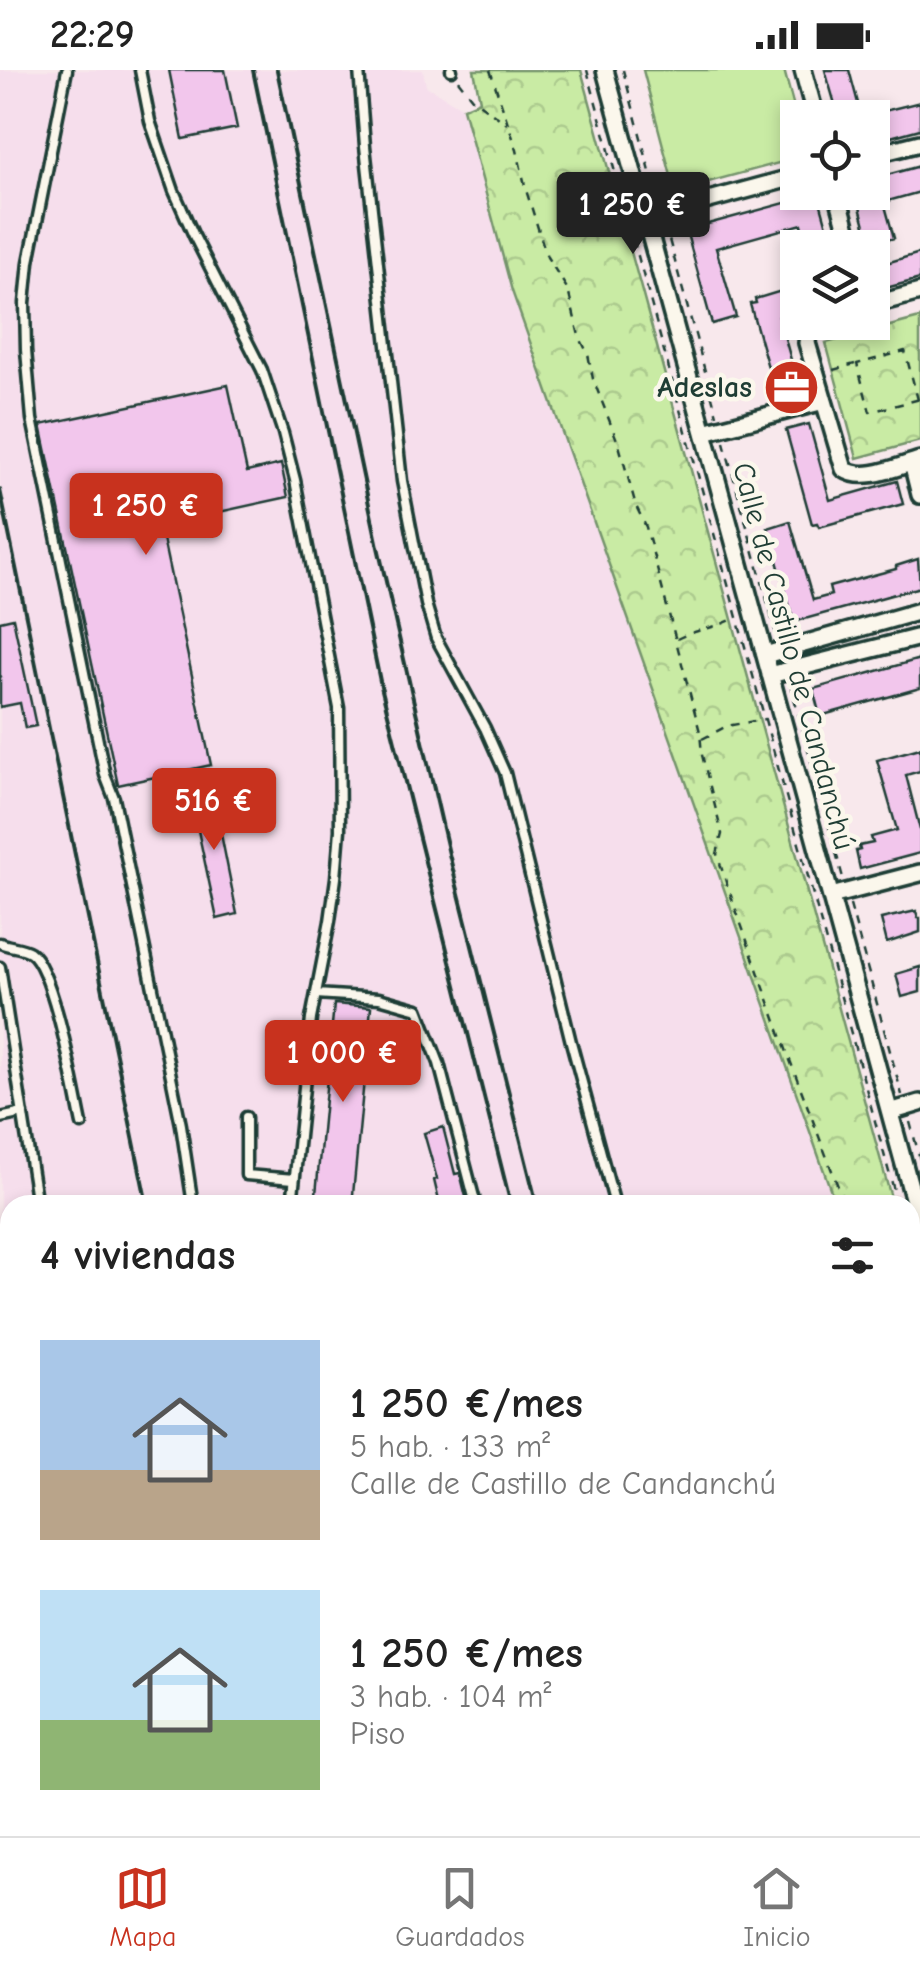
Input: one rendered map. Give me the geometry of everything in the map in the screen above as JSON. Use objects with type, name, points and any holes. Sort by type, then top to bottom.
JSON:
[{"type":"street","name":"Calle de Castillo de Candanchú","points":[[605,70],[913,1195]]},
{"type":"street","points":[[803,70],[811,100]]},
{"type":"street","points":[[890,151],[920,143]]},
{"type":"street","points":[[646,217],[780,181]]},
{"type":"street","points":[[890,300],[920,292]]},
{"type":"street","points":[[808,340],[844,469],[852,475],[864,476],[916,462],[920,494]]},
{"type":"street","name":"Calle de Castillo de Candanchú","points":[[704,432],[824,400]]},
{"type":"street","points":[[765,654],[920,611]]},
{"type":"street","points":[[770,675],[920,637]]},
{"type":"street","name":"Calle de Castillo de Candanchú","points":[[830,896],[920,872]]},
{"type":"street","points":[[890,1112],[920,1103]]},
{"type":"lane","points":[[66,70],[35,228],[25,302],[32,420],[104,774],[114,798],[181,1125],[192,1195]]},
{"type":"lane","points":[[140,70],[150,121],[168,175],[194,236],[262,370],[283,433],[339,708],[340,830],[330,921],[310,1019],[293,1195]]},
{"type":"lane","points":[[359,70],[402,480],[426,604],[436,638],[506,773],[612,1195]]},
{"type":"lane","points":[[0,943],[31,952],[38,960],[55,1004],[82,1124]]},
{"type":"lane","points":[[0,967],[35,1195]]},
{"type":"lane","points":[[316,994],[380,998],[418,1009],[439,1064],[473,1195]]},
{"type":"lane","points":[[0,1118],[23,1114]]},
{"type":"lane","points":[[246,1117],[246,1175],[294,1179]]},
{"type":"path","points":[[452,70],[472,98],[510,126]]},
{"type":"path","points":[[490,70],[548,257],[568,290],[578,336],[588,354],[592,378],[620,445],[636,506],[646,527],[722,834],[717,854],[841,1195]]},
{"type":"path","points":[[587,70],[895,1195]]},
{"type":"path","points":[[622,70],[659,202]]},
{"type":"path","points":[[668,236],[718,418]]},
{"type":"path","points":[[833,370],[856,364],[906,351],[919,399],[870,412],[856,364]]},
{"type":"path","points":[[724,441],[778,638]]},
{"type":"path","points":[[676,640],[695,629],[714,629],[733,619]]},
{"type":"path","points":[[790,683],[844,879]]},
{"type":"path","points":[[701,740],[727,726],[764,719]]},
{"type":"path","points":[[850,903],[902,1095]]},
{"type":"path","points":[[908,1116],[920,1159]]},
{"type":"shaded area","points":[[0,70],[423,70],[426,86],[463,108],[512,291],[832,1195],[0,1195]]},
{"type":"green space","points":[[474,70],[581,70],[890,1195],[832,1195],[512,291],[463,108],[480,101]]},
{"type":"green space","points":[[643,70],[784,70],[792,100],[780,100],[780,163],[675,191]]},
{"type":"green space","points":[[920,318],[920,441],[857,458],[826,343],[890,340],[890,326]]},
{"type":"building","points":[[169,70],[225,70],[237,128],[183,139]]},
{"type":"building","points":[[825,70],[849,70],[857,100],[834,100]]},
{"type":"building","points":[[920,102],[920,129],[890,137],[890,110]]},
{"type":"building","points":[[920,166],[920,192],[890,200],[890,174]]},
{"type":"building","points":[[780,204],[780,210],[822,210],[828,230],[804,230],[802,224],[716,248],[736,317],[712,324],[686,230]]},
{"type":"building","points":[[861,210],[886,210],[894,238],[890,239],[890,230],[866,230]]},
{"type":"building","points":[[920,253],[920,279],[890,287],[890,262]]},
{"type":"building","points":[[780,291],[780,340],[785,340],[800,392],[777,399],[750,304],[756,303],[755,299]]},
{"type":"building","points":[[228,385],[247,472],[281,464],[288,497],[160,525],[211,765],[118,785],[41,425]]},
{"type":"building","points":[[809,424],[830,500],[897,481],[903,504],[819,527],[812,524],[786,430]]},
{"type":"building","points":[[790,521],[813,600],[831,595],[829,587],[918,559],[920,587],[794,622],[768,528]]},
{"type":"building","points":[[13,618],[36,726],[25,728],[20,703],[0,707],[0,621]]},
{"type":"building","points":[[920,659],[920,688],[820,716],[813,689]]},
{"type":"building","points":[[920,748],[920,771],[906,775],[920,830],[920,853],[860,869],[856,851],[859,846],[873,843],[871,837],[897,830],[877,760]]},
{"type":"building","points":[[212,789],[237,914],[217,919],[190,793]]},
{"type":"building","points":[[916,911],[920,932],[887,943],[881,919]]},
{"type":"building","points":[[920,967],[920,992],[902,997],[896,974]]},
{"type":"building","points":[[334,1004],[371,1007],[353,1195],[316,1195]]},
{"type":"building","points":[[443,1127],[455,1174],[460,1173],[466,1195],[438,1195],[424,1133]]},
{"type":"railway","points":[[253,70],[381,686],[508,1195]]},
{"type":"railway","points":[[277,70],[378,547],[449,854],[534,1195]]},
{"type":"railway","points":[[0,490],[145,1195]]},
{"type":"place","name":"Adeslas","points":[[791,387]]}]
